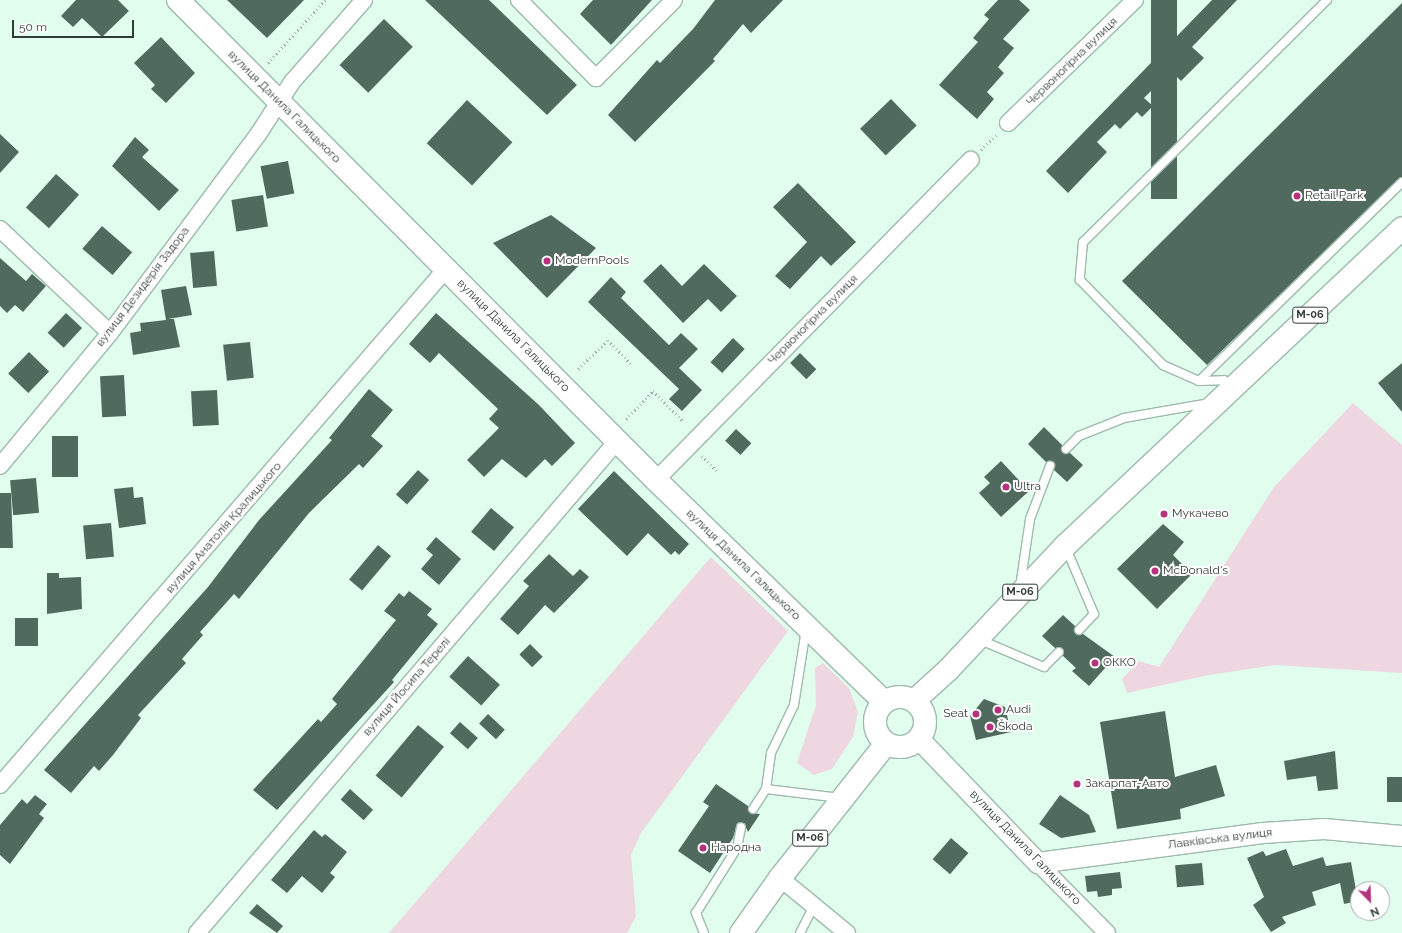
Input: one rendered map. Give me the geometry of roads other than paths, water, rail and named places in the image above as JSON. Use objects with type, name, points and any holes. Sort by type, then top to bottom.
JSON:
[{"type":"main road","name":"вулиця Данила Галицького","points":[[178,0],[617,442],[884,702]]},
{"type":"main road","name":"М-06","points":[[914,701],[949,669],[1065,546],[1402,228]]},
{"type":"main road","points":[[894,697],[914,701],[925,719],[919,739],[909,746],[886,744],[879,737],[875,723],[878,709],[884,702],[894,697]]},
{"type":"main road","name":"М-06","points":[[741,933],[780,878],[841,798],[886,744]]},
{"type":"street","name":"вулиця Дезидерія Задора","points":[[0,466],[110,333],[259,133],[278,101],[364,0]]},
{"type":"street","points":[[519,0],[596,78],[674,0]]},
{"type":"street","name":"Червоногірна вулиця","points":[[1008,123],[1136,0]]},
{"type":"street","name":"Червоногірна вулиця","points":[[656,480],[971,160]]},
{"type":"street","points":[[0,229],[110,333]]},
{"type":"street","name":"вулиця Анатолія Кралицького","points":[[0,785],[446,269]]},
{"type":"street","name":"вулиця Йосипа Терелі","points":[[197,933],[617,442]]},
{"type":"street","name":"вулиця Данила Галицького","points":[[919,739],[1107,933]]},
{"type":"street","name":"Лавківська вулиця","points":[[1038,863],[1263,833],[1324,829],[1402,836]]},
{"type":"street","points":[[780,878],[847,933]]},
{"type":"lane","points":[[1066,449],[1079,436],[1124,418],[1224,395],[1224,380],[1199,381],[1163,365],[1080,280],[1083,242],[1327,0]]},
{"type":"lane","points":[[1199,381],[1402,182]]},
{"type":"lane","points":[[1019,594],[1030,520],[1050,466]]},
{"type":"lane","points":[[1065,546],[1094,614],[1079,630]]},
{"type":"lane","points":[[753,809],[766,789],[771,753],[794,705],[806,626]]},
{"type":"lane","points":[[977,639],[1044,667],[1059,652]]},
{"type":"lane","points":[[766,789],[841,798]]},
{"type":"lane","points":[[704,933],[696,913],[737,848],[741,828]]},
{"type":"lane","points":[[800,933],[814,906]]},
{"type":"place","name":"Retail Park","points":[[1297,196]]},
{"type":"place","name":"ModernPools","points":[[547,261]]},
{"type":"place","name":"Ultra","points":[[1006,487]]},
{"type":"place","name":"Мукачево","points":[[1164,514]]},
{"type":"place","name":"McDonald's","points":[[1155,571]]},
{"type":"place","name":"ОККО","points":[[1095,663]]},
{"type":"place","name":"Audi","points":[[998,710]]},
{"type":"place","name":"Seat","points":[[976,714]]},
{"type":"place","name":"Škoda","points":[[990,727]]},
{"type":"place","name":"Закарпат-Авто","points":[[1077,784]]},
{"type":"place","name":"Народна","points":[[703,848]]}]
